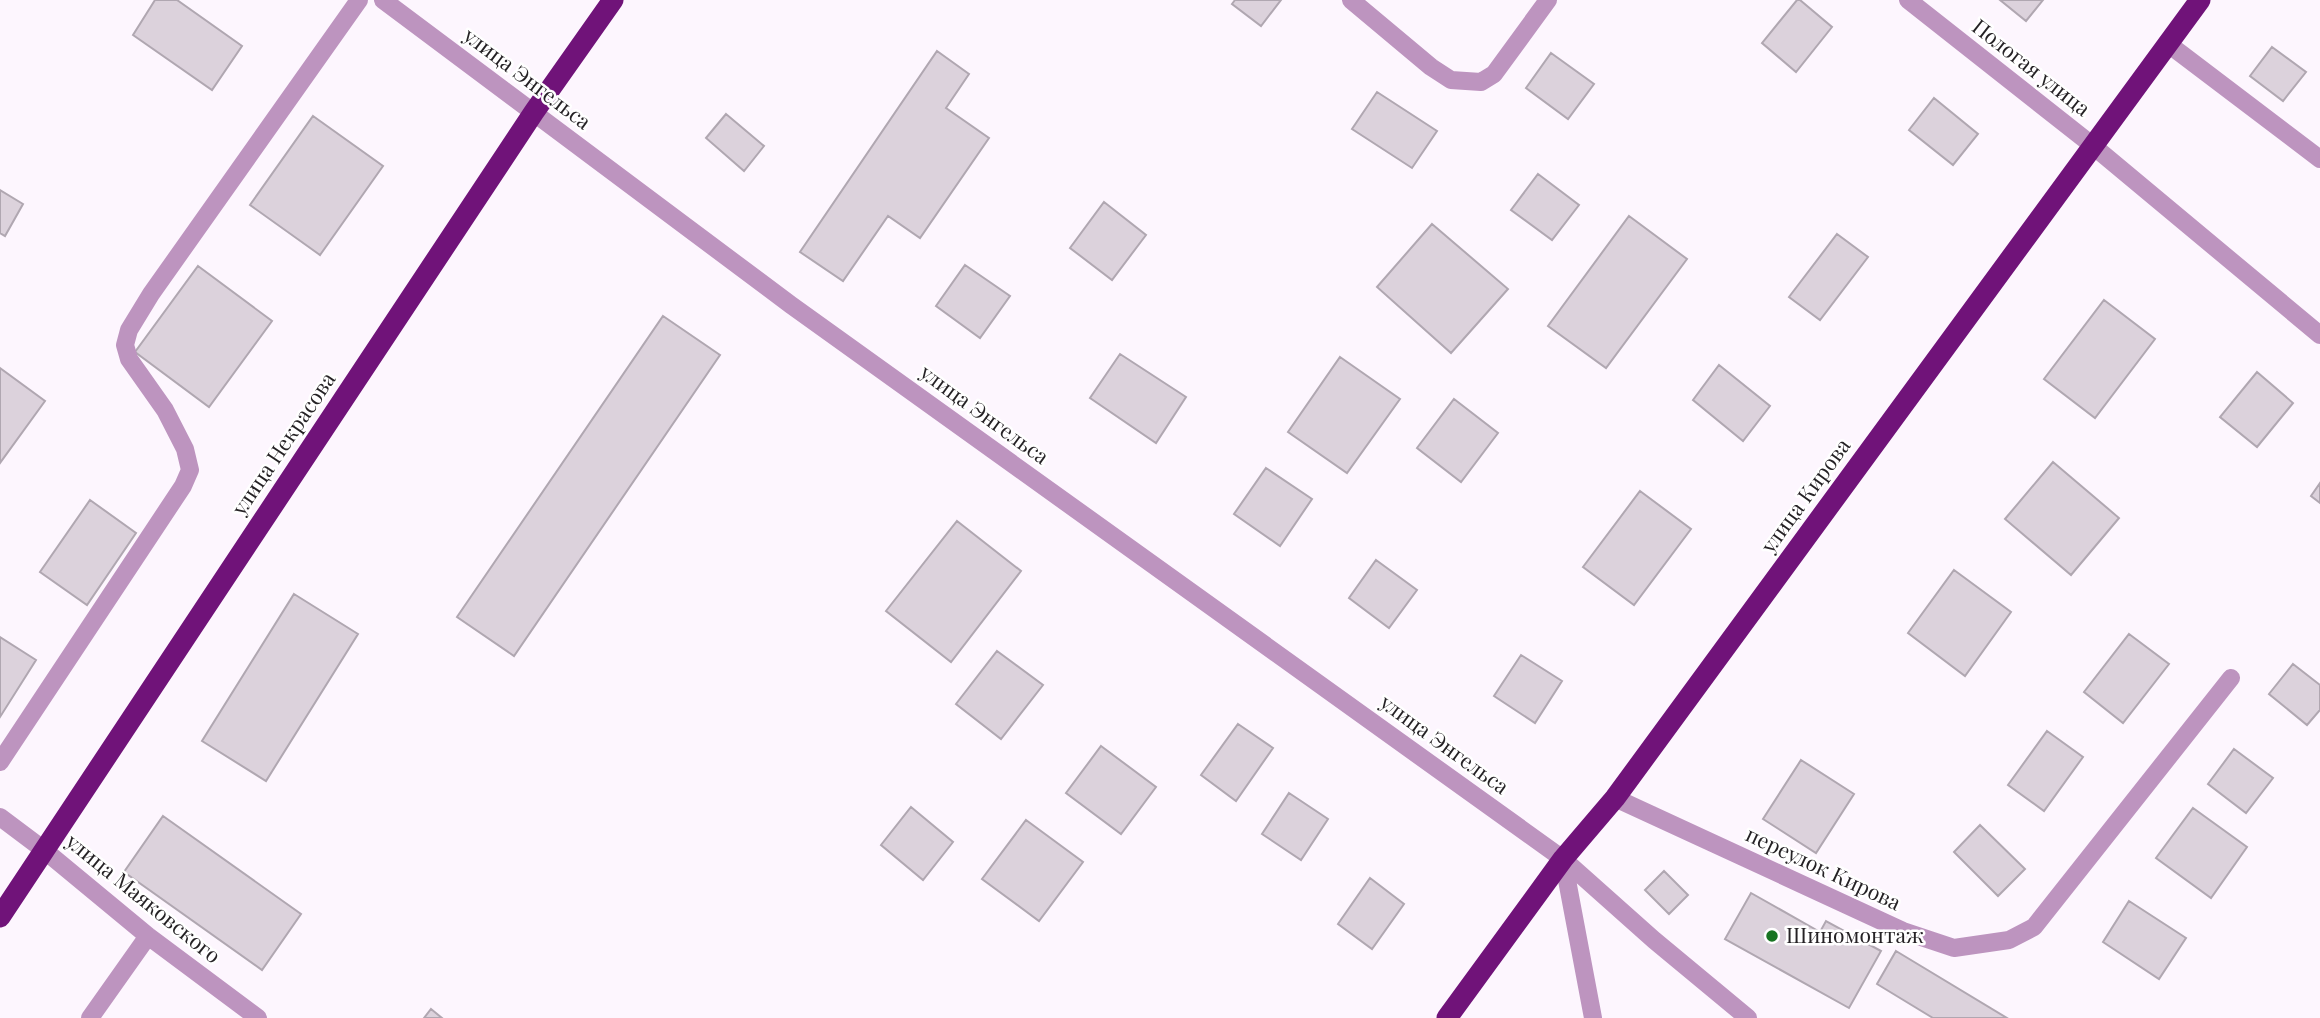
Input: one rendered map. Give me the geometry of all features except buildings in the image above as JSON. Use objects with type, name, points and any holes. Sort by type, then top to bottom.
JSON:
[{"type":"highway","name":"улица Некрасова","points":[[0,917],[534,112],[612,0]]},
{"type":"highway","name":"улица Кирова","points":[[1447,1018],[1563,859],[1615,798],[2200,0]]},
{"type":"street","points":[[0,762],[183,486],[190,470],[185,449],[165,410],[129,359],[125,345],[129,330],[359,0]]},
{"type":"street","name":"улица Энгельса","points":[[383,0],[791,304],[1563,859],[1747,1018]]},
{"type":"street","points":[[1351,0],[1431,67],[1451,80],[1481,82],[1493,74],[1548,0]]},
{"type":"street","name":"Пологая улица","points":[[1908,0],[2092,145],[2320,335]]},
{"type":"street","points":[[2167,43],[2320,159]]},
{"type":"street","name":"переулок Кирова","points":[[1615,798],[1903,931],[1954,948],[2009,940],[2034,928],[2231,678]]},
{"type":"street","name":"улица Маяковского","points":[[0,817],[44,849],[148,936],[258,1018]]},
{"type":"street","points":[[1563,859],[1593,1018]]},
{"type":"street","points":[[90,1018],[148,936]]},
{"type":"place","name":"Шиномонтаж","points":[[1772,936]]}]
